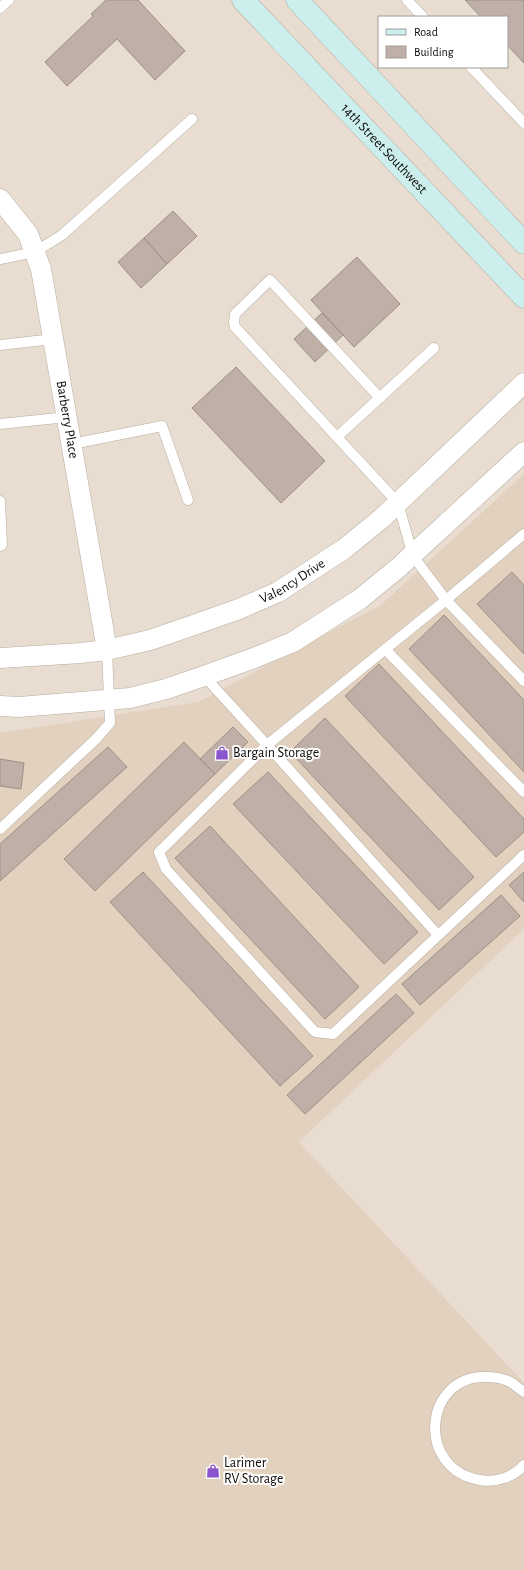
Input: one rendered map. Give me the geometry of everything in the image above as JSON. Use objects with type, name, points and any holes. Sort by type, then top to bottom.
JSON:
[{"type":"main road","name":"14th Street Southwest","points":[[243,0],[524,298]]},
{"type":"main road","points":[[297,0],[524,243]]},
{"type":"street","name":"Barberry Place","points":[[0,199],[28,234],[41,269],[108,650]]},
{"type":"street","name":"Valency Drive","points":[[0,658],[108,650],[150,640],[239,609],[278,592],[344,549],[382,518],[524,383]]},
{"type":"street","points":[[0,706],[19,707],[109,701],[130,698],[166,689],[254,658],[294,642],[360,599],[413,556],[524,452]]},
{"type":"lane","points":[[0,8],[9,0]]},
{"type":"lane","points":[[407,0],[422,16]]},
{"type":"lane","points":[[471,68],[524,123]]},
{"type":"lane","points":[[0,258],[35,252],[62,235],[192,119]]},
{"type":"lane","points":[[380,398],[270,280],[235,314],[235,327],[398,503],[413,556],[446,600],[524,681]]},
{"type":"lane","points":[[0,345],[53,339]]},
{"type":"lane","points":[[337,437],[434,348]]},
{"type":"lane","points":[[0,424],[67,417]]},
{"type":"lane","points":[[72,444],[162,426],[188,500]]},
{"type":"lane","points":[[0,501],[2,545],[0,546]]},
{"type":"lane","points":[[524,534],[446,600],[267,745],[159,852],[166,870],[315,1032],[333,1034],[524,855]]},
{"type":"lane","points":[[385,649],[524,792]]},
{"type":"lane","points":[[0,829],[96,739],[110,723],[108,650]]},
{"type":"lane","points":[[204,676],[438,935]]},
{"type":"lane","points":[[524,1392],[511,1382],[495,1377],[479,1377],[463,1382],[449,1392],[440,1405],[435,1421],[435,1439],[442,1456],[453,1469],[470,1478],[487,1481],[505,1478],[524,1465]]},
{"type":"shaded area","points":[[524,474],[524,929],[299,1142],[524,1383],[524,1570],[0,1570],[0,733],[198,702],[381,605]]},
{"type":"building","points":[[106,0],[138,0],[185,51],[155,80],[117,39],[67,86],[45,62],[93,16],[91,14]]},
{"type":"building","points":[[465,0],[524,0],[524,63],[508,46],[508,16],[480,16]]},
{"type":"building","points":[[173,211],[197,236],[167,264],[144,238]]},
{"type":"building","points":[[144,238],[167,264],[141,288],[118,262]]},
{"type":"building","points":[[357,257],[400,304],[354,347],[311,300]]},
{"type":"building","points":[[322,313],[343,335],[315,362],[294,339]]},
{"type":"building","points":[[236,367],[325,461],[281,503],[192,408]]},
{"type":"building","points":[[512,572],[524,585],[524,654],[477,604]]},
{"type":"building","points":[[444,615],[524,700],[524,772],[409,649]]},
{"type":"building","points":[[379,664],[524,819],[524,832],[496,857],[345,696]]},
{"type":"building","points":[[325,718],[474,877],[439,910],[290,752]]},
{"type":"building","points":[[233,727],[248,742],[215,774],[200,759]]},
{"type":"building","points":[[184,742],[215,774],[95,891],[64,859]]},
{"type":"building","points":[[108,747],[127,767],[0,881],[0,844]]},
{"type":"building","points":[[0,759],[24,763],[21,789],[0,786]]},
{"type":"building","points":[[268,772],[418,932],[384,964],[233,804]]},
{"type":"building","points":[[210,826],[359,987],[325,1019],[175,858]]},
{"type":"building","points":[[143,872],[313,1056],[280,1086],[110,902]]},
{"type":"building","points":[[524,872],[524,902],[509,885]]},
{"type":"building","points":[[501,895],[520,916],[420,1005],[402,984]]},
{"type":"building","points":[[396,994],[414,1013],[305,1114],[287,1095]]},
{"type":"place","name":"Bargain Storage","points":[[222,753]]},
{"type":"place","name":"Larimer RV Storage","points":[[213,1471]]}]
